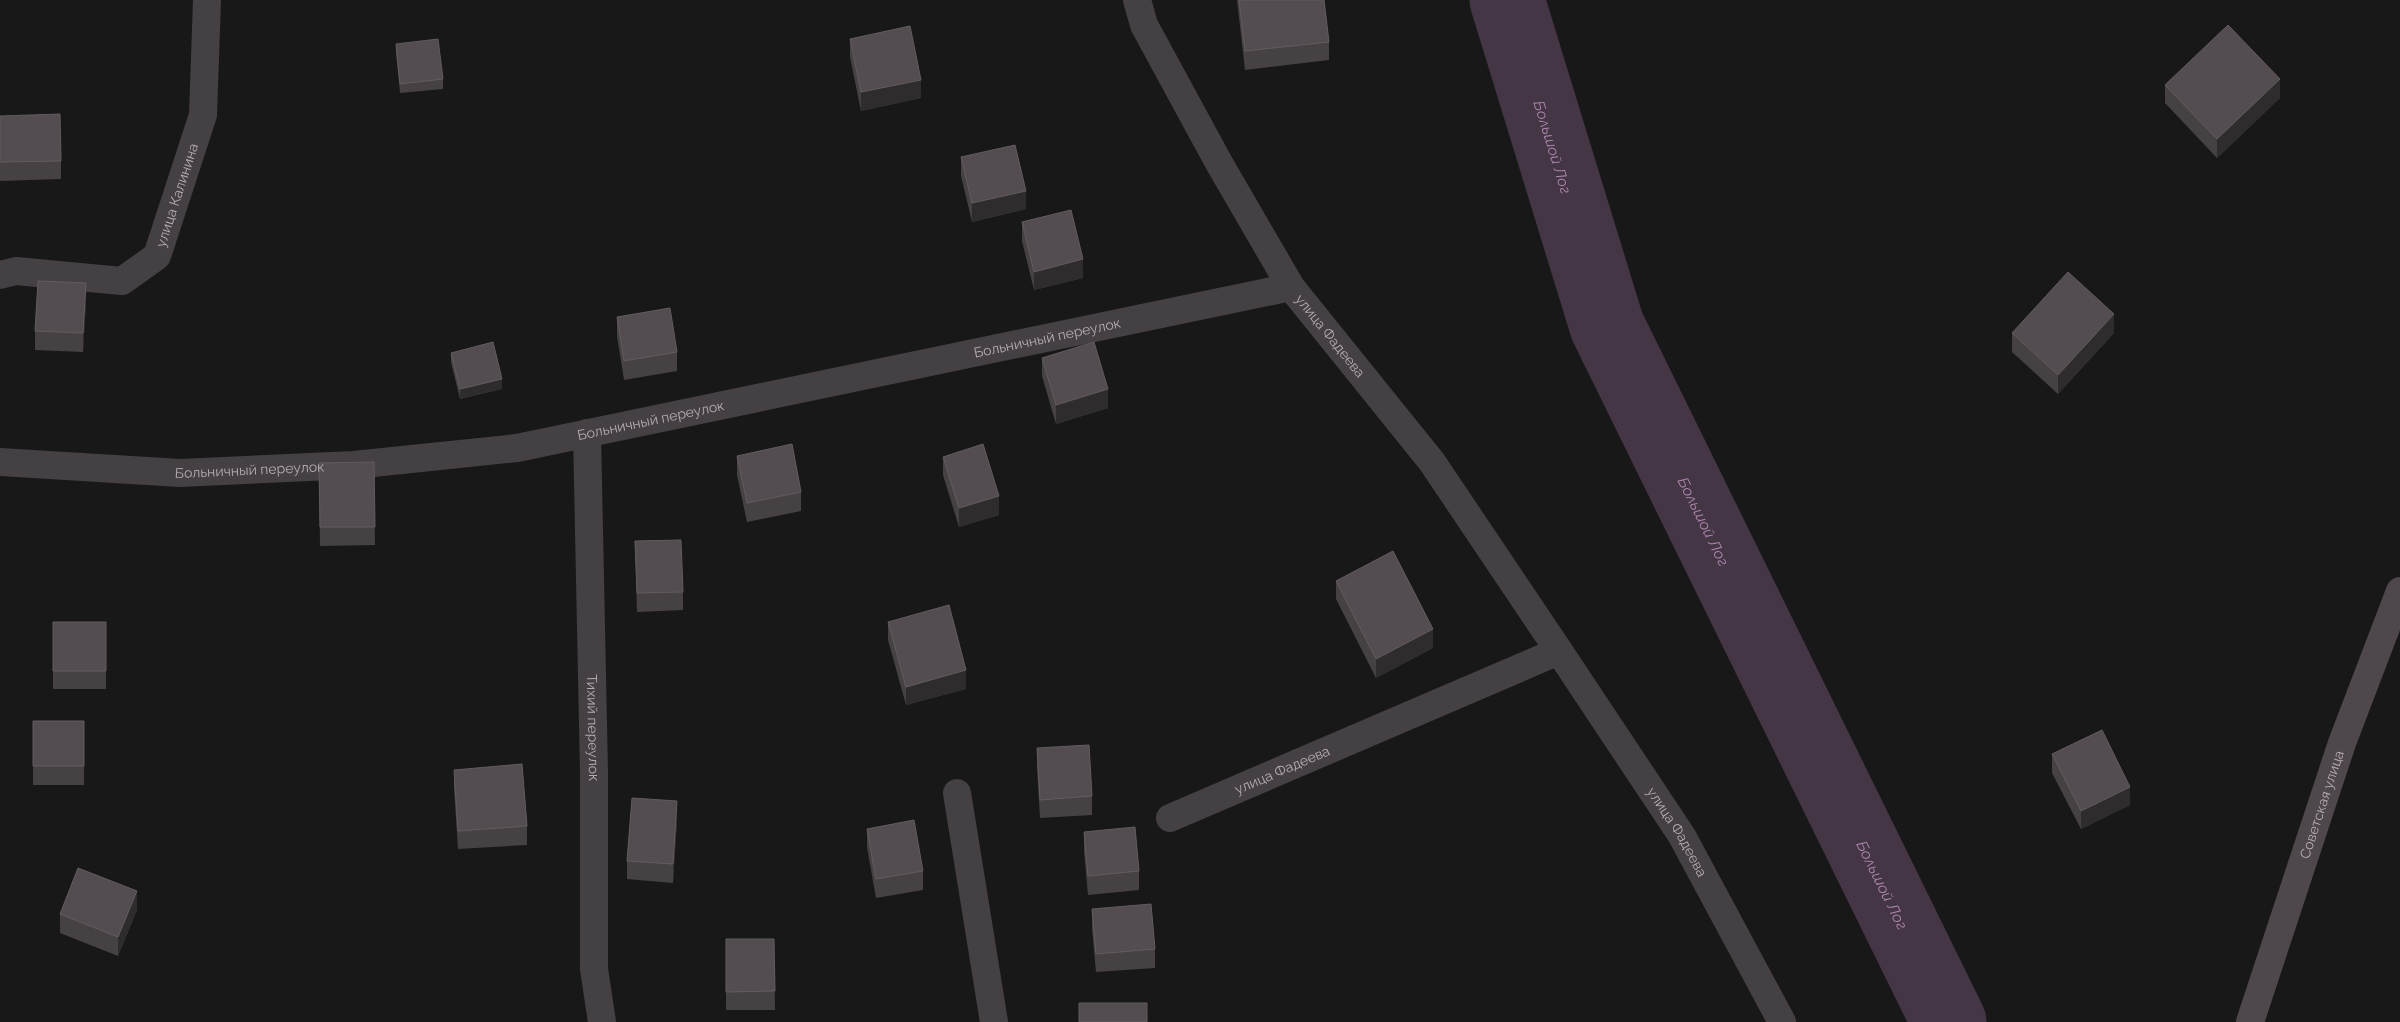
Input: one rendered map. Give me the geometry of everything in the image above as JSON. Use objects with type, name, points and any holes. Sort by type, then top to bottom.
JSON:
[{"type":"main road","name":"Советская улица","points":[[2250,1022],[2342,743],[2400,591]]},
{"type":"street","name":"улица Калинина","points":[[0,275],[16,271],[122,281],[157,256],[203,115],[207,0]]},
{"type":"street","name":"улица Фадеева","points":[[1137,0],[1144,25],[1219,163],[1291,288],[1432,462],[1559,651],[1682,836],[1782,1022]]},
{"type":"street","name":"Больничный переулок","points":[[0,462],[180,472],[354,465],[517,448],[1291,288]]},
{"type":"street","name":"Тихий переулок","points":[[587,433],[594,773],[594,969],[602,1022]]},
{"type":"street","name":"улица Фадеева","points":[[1170,818],[1559,651]]},
{"type":"street","points":[[958,793],[994,1022]]},
{"type":"building","points":[[1239,0],[1324,0],[1329,42],[1245,51]]},
{"type":"building","points":[[2228,25],[2280,79],[2217,139],[2165,85]]},
{"type":"building","points":[[910,26],[921,80],[861,92],[850,39]]},
{"type":"building","points":[[438,39],[443,79],[400,84],[396,44]]},
{"type":"building","points":[[60,114],[61,161],[0,162],[0,116]]},
{"type":"building","points":[[1015,145],[1026,191],[972,203],[961,157]]},
{"type":"building","points":[[1071,210],[1083,259],[1034,272],[1022,222]]},
{"type":"building","points":[[2068,272],[2114,314],[2058,375],[2012,333]]},
{"type":"building","points":[[38,281],[86,283],[83,333],[35,331]]},
{"type":"building","points":[[670,308],[677,352],[624,361],[617,317]]},
{"type":"building","points":[[493,342],[502,379],[460,389],[451,353]]},
{"type":"building","points":[[1094,342],[1108,389],[1056,405],[1042,358]]},
{"type":"building","points":[[792,444],[801,492],[747,503],[737,456]]},
{"type":"building","points":[[983,444],[999,496],[959,508],[943,457]]},
{"type":"building","points":[[374,462],[375,527],[320,527],[319,463]]},
{"type":"building","points":[[681,540],[683,592],[637,593],[635,541]]},
{"type":"building","points":[[1393,551],[1433,629],[1376,659],[1336,581]]},
{"type":"building","points":[[949,605],[966,670],[906,687],[888,622]]},
{"type":"building","points":[[53,622],[106,622],[106,671],[53,671]]},
{"type":"building","points":[[33,721],[84,721],[84,766],[33,766]]},
{"type":"building","points":[[2102,730],[2130,787],[2081,811],[2052,754]]},
{"type":"building","points":[[1089,745],[1092,796],[1040,800],[1037,748]]},
{"type":"building","points":[[522,764],[527,826],[458,831],[454,770]]},
{"type":"building","points":[[632,798],[677,801],[673,864],[627,861]]},
{"type":"building","points":[[914,820],[923,871],[876,879],[867,829]]},
{"type":"building","points":[[1135,827],[1139,871],[1088,876],[1084,832]]},
{"type":"building","points":[[78,868],[137,891],[118,937],[60,914]]},
{"type":"building","points":[[1151,904],[1155,949],[1096,954],[1092,909]]},
{"type":"building","points":[[726,939],[774,939],[775,991],[726,992]]},
{"type":"building","points":[[1079,1003],[1147,1003],[1147,1022],[1079,1022]]},
{"type":"waterway","name":"Большой Лог","points":[[1507,0],[1607,326],[1949,1022]]}]
